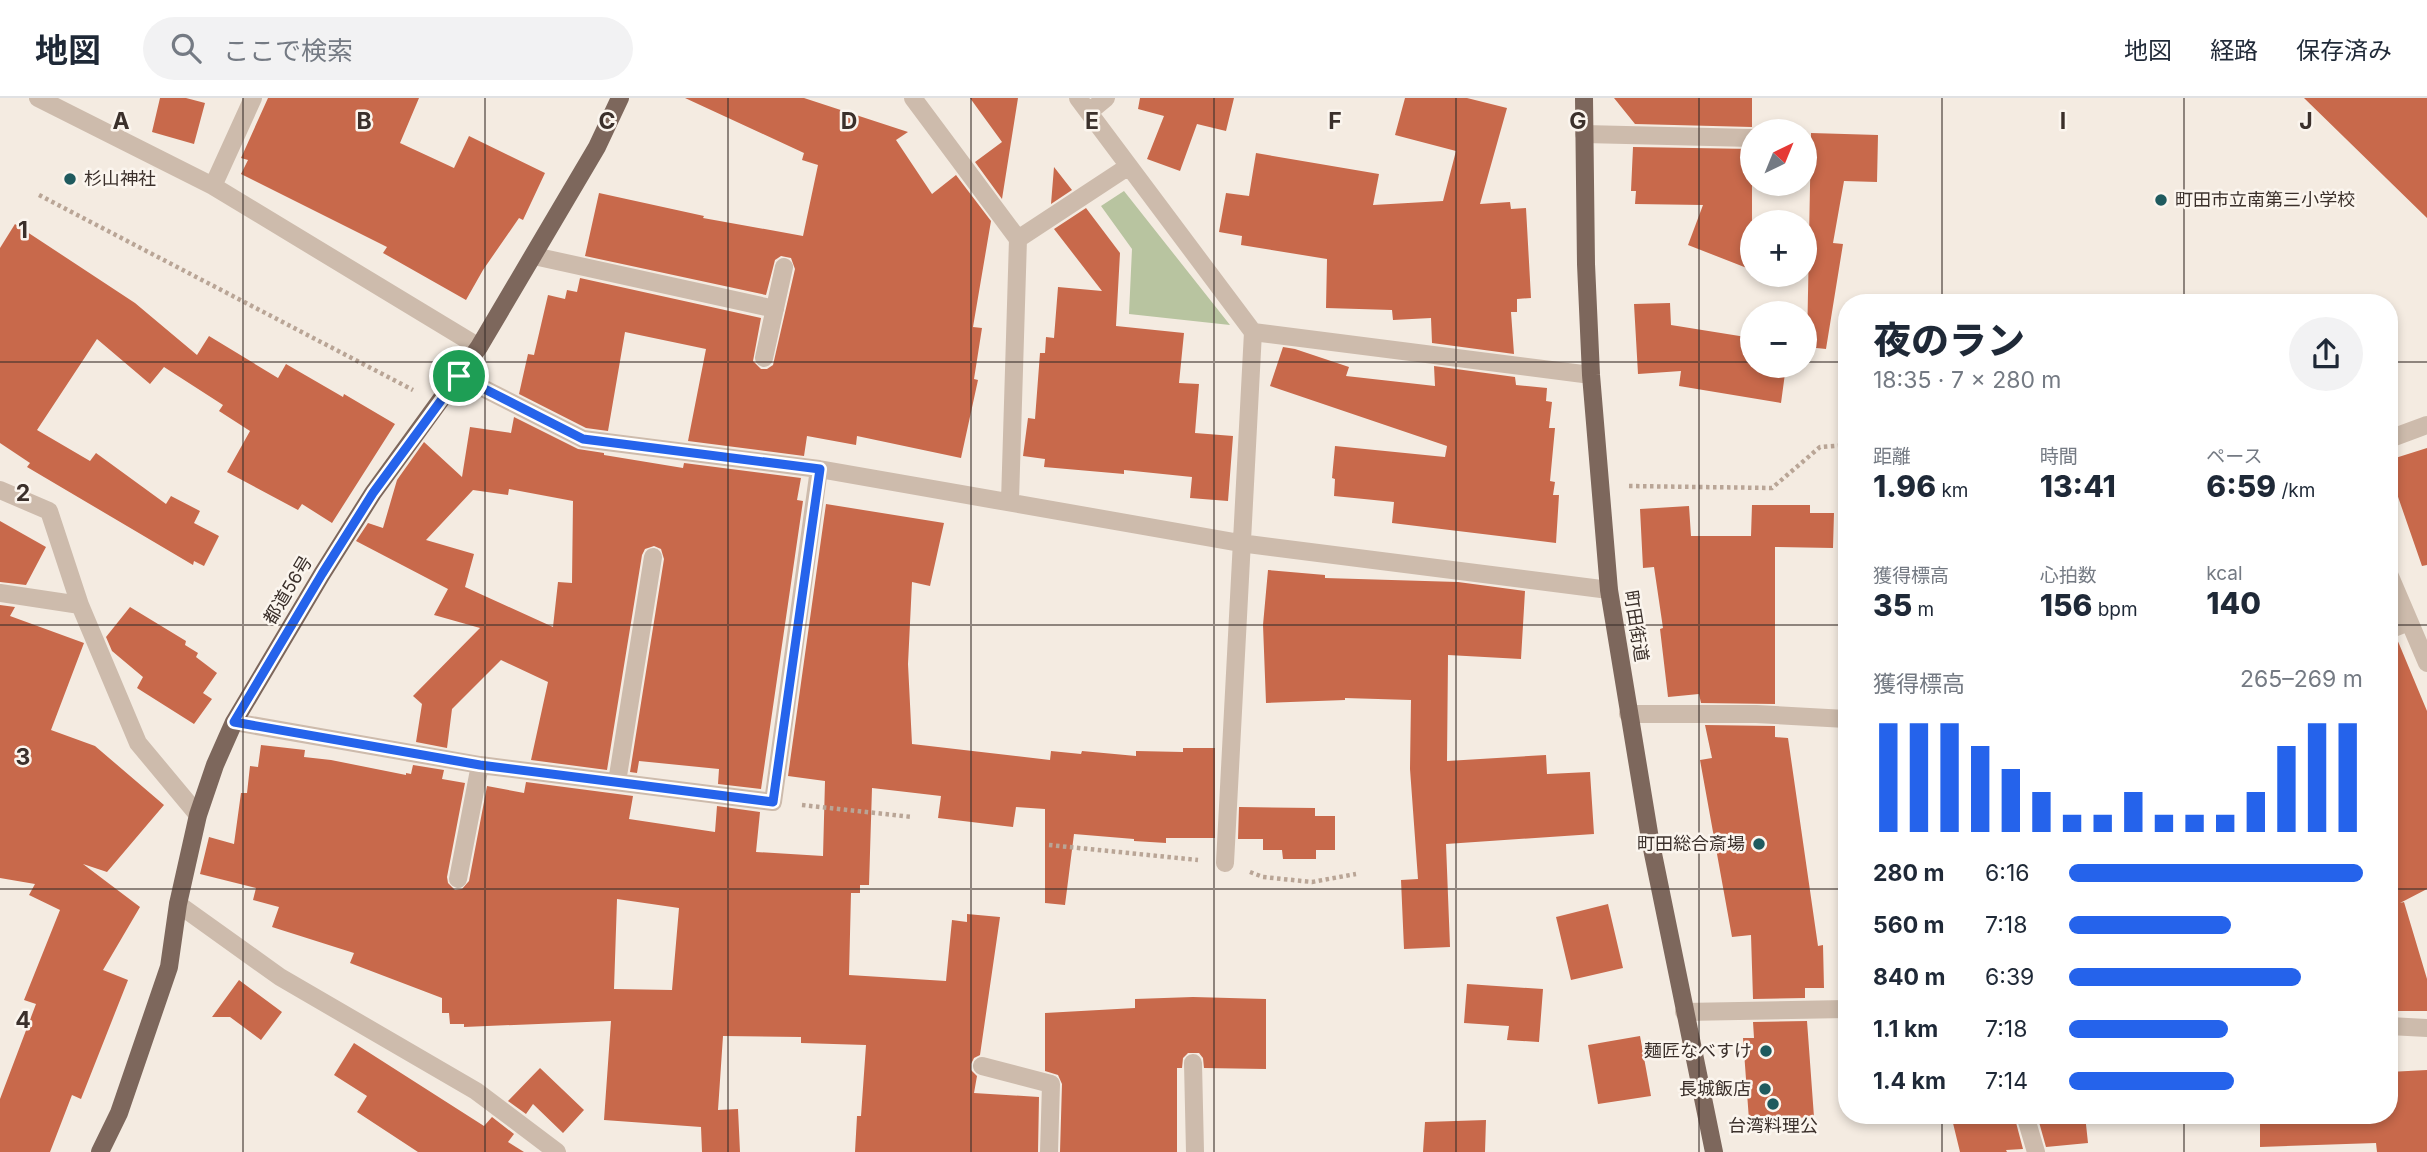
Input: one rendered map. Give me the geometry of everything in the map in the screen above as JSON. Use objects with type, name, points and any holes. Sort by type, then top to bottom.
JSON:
[{"type":"main road","name":"都道56号","points":[[100,1152],[119,1113],[169,967],[178,904],[198,815],[215,765],[234,722],[366,505],[479,347],[597,148],[620,98]]},
{"type":"main road","name":"町田街道","points":[[1584,98],[1586,264],[1591,375],[1609,590],[1684,1012],[1714,1152]]},
{"type":"street","points":[[38,98],[213,186],[479,347]]},
{"type":"street","points":[[213,186],[253,98]]},
{"type":"street","points":[[913,98],[1018,239],[1010,501]]},
{"type":"street","points":[[1106,98],[1084,105],[1253,332],[1225,863]]},
{"type":"street","points":[[1584,134],[1740,138]]},
{"type":"street","points":[[1018,239],[1129,166]]},
{"type":"street","points":[[534,256],[775,309]]},
{"type":"street","points":[[764,358],[784,267]]},
{"type":"street","points":[[1253,332],[1591,375]]},
{"type":"street","points":[[459,376],[583,439],[820,469],[1240,543],[1609,590]]},
{"type":"street","points":[[2398,436],[2427,425]]},
{"type":"street","points":[[234,722],[480,765],[773,802],[820,469]]},
{"type":"street","points":[[0,490],[49,511],[79,605],[138,743],[198,815]]},
{"type":"street","points":[[617,782],[653,557]]},
{"type":"street","points":[[0,593],[79,605]]},
{"type":"street","points":[[2398,596],[2427,663]]},
{"type":"street","points":[[2398,626],[2409,622]]},
{"type":"street","points":[[1629,714],[1756,714],[1838,719]]},
{"type":"street","points":[[458,879],[480,765]]},
{"type":"street","points":[[178,904],[280,977],[476,1091],[557,1152]]},
{"type":"street","points":[[1684,1012],[1838,1009]]},
{"type":"street","points":[[2398,1026],[2427,1028]]},
{"type":"street","points":[[1193,1063],[1195,1152]]},
{"type":"street","points":[[982,1066],[1051,1084],[1049,1152]]},
{"type":"street","points":[[2028,1124],[2036,1152]]},
{"type":"path","points":[[39,195],[440,404]]},
{"type":"path","points":[[1600,486],[1772,488],[1820,447],[1838,446]]},
{"type":"path","points":[[773,802],[912,817]]},
{"type":"green space","points":[[1124,191],[1230,325],[1129,314],[1132,249],[1101,206]]},
{"type":"building","points":[[160,98],[186,98],[205,103],[194,144],[152,132]]},
{"type":"building","points":[[268,98],[419,98],[400,143],[454,168],[469,136],[545,173],[523,220],[519,218],[466,300],[383,253],[387,247],[241,174],[248,160],[241,158]]},
{"type":"building","points":[[685,98],[804,98],[908,132],[896,140],[932,194],[956,175],[991,221],[973,327],[982,328],[974,379],[978,380],[961,458],[857,436],[856,445],[807,436],[804,456],[688,441],[706,349],[625,332],[608,431],[586,428],[519,394],[528,354],[534,355],[548,295],[565,299],[567,290],[577,292],[580,278],[761,318],[753,361],[761,369],[773,365],[795,269],[791,258],[781,256],[775,260],[766,295],[585,256],[599,193],[704,216],[703,218],[803,236],[818,165],[802,160],[804,153]]},
{"type":"building","points":[[970,98],[1018,98],[1002,199],[975,162],[1002,142]]},
{"type":"building","points":[[1140,98],[1234,98],[1226,131],[1197,124],[1180,171],[1147,159],[1164,116],[1138,109]]},
{"type":"building","points":[[1405,98],[1467,98],[1507,108],[1480,204],[1510,202],[1511,209],[1526,208],[1531,298],[1517,299],[1517,312],[1511,312],[1514,354],[1432,343],[1431,318],[1393,320],[1392,310],[1326,308],[1327,259],[1241,245],[1242,236],[1219,232],[1226,193],[1249,196],[1256,153],[1379,174],[1373,205],[1443,201],[1456,151],[1395,135]]},
{"type":"building","points":[[1614,98],[1752,98],[1752,119],[1740,119],[1740,127],[1635,124]]},
{"type":"building","points":[[2304,98],[2427,98],[2427,218]]},
{"type":"building","points":[[1817,133],[1878,135],[1877,182],[1844,181],[1833,243],[1843,244],[1826,349],[1817,348],[1817,301],[1808,301],[1808,287],[1817,287],[1817,210],[1810,210],[1810,196],[1817,196]]},
{"type":"building","points":[[1633,147],[1740,149],[1740,196],[1752,196],[1752,210],[1740,210],[1740,265],[1688,245],[1703,205],[1635,204],[1636,191],[1631,191]]},
{"type":"building","points":[[1054,167],[1072,190],[1051,204]]},
{"type":"building","points":[[1086,208],[1120,253],[1116,326],[1184,333],[1179,383],[1199,384],[1195,433],[1233,436],[1228,501],[1190,498],[1192,477],[1124,470],[1124,474],[1044,467],[1045,459],[1023,456],[1028,418],[1035,419],[1040,353],[1045,353],[1046,337],[1054,338],[1058,287],[1102,291],[1054,229]]},
{"type":"building","points":[[15,224],[135,303],[197,355],[209,336],[278,378],[286,364],[395,424],[332,523],[302,504],[298,510],[227,472],[250,431],[219,411],[223,405],[164,367],[150,384],[97,339],[37,430],[90,461],[96,453],[166,504],[171,496],[200,511],[194,523],[219,536],[204,566],[194,561],[193,565],[27,467],[30,463],[0,443],[0,248]]},
{"type":"building","points":[[1670,303],[1671,325],[1740,336],[1740,378],[1784,378],[1781,403],[1679,386],[1681,371],[1638,374],[1634,304]]},
{"type":"building","points":[[1283,347],[1349,367],[1346,376],[1435,386],[1434,366],[1515,377],[1516,385],[1547,388],[1546,401],[1552,402],[1549,428],[1555,428],[1550,481],[1555,482],[1553,495],[1559,495],[1556,543],[1392,523],[1394,502],[1334,496],[1335,479],[1332,478],[1335,446],[1445,457],[1447,446],[1270,386]]},
{"type":"building","points":[[514,417],[578,449],[604,455],[683,468],[684,463],[801,478],[797,500],[803,501],[761,789],[718,784],[719,769],[639,761],[637,773],[630,772],[664,559],[661,549],[654,546],[645,549],[642,555],[607,770],[531,760],[548,682],[501,660],[452,709],[447,748],[416,742],[422,704],[413,696],[480,628],[434,615],[448,589],[356,541],[368,523],[383,528],[397,480],[424,442],[462,477],[470,427],[511,433]],"holes":[[[509,489],[573,501],[572,583],[558,582],[553,627],[465,587],[474,554],[426,540],[473,490],[508,495]]]},
{"type":"building","points":[[2427,448],[2427,565],[2422,566],[2398,497],[2398,457]]},
{"type":"building","points":[[826,504],[944,523],[930,586],[912,582],[908,664],[912,744],[1050,760],[1051,751],[1136,756],[1136,751],[1183,752],[1183,748],[1215,748],[1215,838],[1166,838],[1166,843],[1074,834],[1065,905],[1045,903],[1045,809],[1016,807],[1013,827],[938,818],[941,796],[872,788],[869,885],[860,885],[860,893],[851,893],[849,975],[946,981],[952,920],[967,922],[967,914],[1000,917],[980,1055],[974,1058],[971,1064],[971,1070],[977,1076],[974,1093],[1039,1097],[1038,1152],[855,1152],[857,1116],[861,1116],[866,1045],[801,1043],[801,1037],[723,1036],[718,1110],[738,1109],[740,1152],[702,1152],[701,1127],[604,1120],[611,1021],[464,1027],[464,1024],[450,1024],[449,1013],[442,1013],[442,998],[350,963],[354,953],[272,927],[279,907],[253,900],[256,888],[200,874],[209,837],[234,844],[241,793],[247,793],[250,766],[258,767],[261,745],[305,750],[304,757],[406,775],[411,774],[413,765],[444,770],[442,779],[465,783],[447,877],[448,883],[455,890],[462,889],[469,881],[487,786],[524,793],[526,782],[633,796],[629,819],[715,832],[717,806],[760,812],[756,852],[823,856],[825,781],[788,776]],"holes":[[[617,899],[679,908],[672,990],[614,989]]]},
{"type":"building","points":[[1752,505],[1810,505],[1810,513],[1834,513],[1833,548],[1775,547],[1775,704],[1701,703],[1699,694],[1668,697],[1660,629],[1663,628],[1654,567],[1643,568],[1640,509],[1689,506],[1691,536],[1751,536]]},
{"type":"building","points":[[0,521],[46,547],[26,585],[0,582]]},
{"type":"building","points":[[1268,570],[1325,575],[1325,578],[1458,582],[1525,591],[1521,659],[1448,655],[1447,761],[1546,755],[1547,774],[1590,772],[1594,834],[1446,844],[1450,947],[1404,949],[1401,880],[1418,879],[1410,769],[1411,700],[1345,698],[1266,703],[1263,625]]},
{"type":"building","points":[[0,605],[15,607],[10,616],[84,643],[51,730],[95,746],[164,805],[107,872],[83,864],[140,907],[103,970],[128,980],[81,1099],[72,1095],[50,1152],[0,1152],[0,1099],[36,1004],[24,1000],[60,910],[29,895],[35,884],[0,878]]},
{"type":"building","points":[[130,607],[186,641],[185,645],[198,653],[196,657],[217,673],[203,693],[212,699],[194,724],[137,688],[143,677],[112,651],[106,637]]},
{"type":"building","points":[[2398,641],[2427,711],[2427,889],[2400,903],[2404,902],[2427,979],[2427,1011],[2398,1011]]},
{"type":"building","name":"町田総合斎場","points":[[1705,725],[1775,726],[1775,737],[1788,738],[1818,946],[1823,945],[1824,988],[1805,988],[1805,998],[1753,999],[1751,935],[1732,937],[1700,760],[1712,758]]},
{"type":"building","points":[[1239,807],[1315,808],[1315,816],[1335,816],[1335,850],[1316,850],[1316,859],[1283,859],[1282,850],[1263,850],[1263,839],[1238,839]]},
{"type":"building","points":[[1608,904],[1623,968],[1571,980],[1556,917]]},
{"type":"building","points":[[239,980],[282,1012],[261,1040],[230,1017],[212,1017]]},
{"type":"building","points":[[1467,984],[1543,989],[1539,1042],[1507,1040],[1509,1026],[1464,1023]]},
{"type":"building","points":[[1135,999],[1266,999],[1266,1069],[1204,1068],[1203,1058],[1199,1053],[1188,1053],[1183,1058],[1182,1068],[1177,1068],[1177,1152],[1060,1152],[1062,1084],[1058,1075],[1045,1071],[1045,1013],[1135,1008]]},
{"type":"building","points":[[1807,1021],[1814,1117],[1749,1120],[1743,1038],[1754,1038],[1753,1022]]},
{"type":"building","points":[[1640,1036],[1651,1096],[1598,1104],[1588,1045]]},
{"type":"building","points":[[354,1043],[484,1126],[492,1117],[514,1134],[508,1142],[524,1152],[418,1152],[357,1112],[367,1096],[334,1075]]},
{"type":"building","points":[[540,1068],[584,1110],[563,1133],[533,1104],[526,1114],[508,1101]]},
{"type":"building","points":[[2427,1070],[2427,1152],[2377,1152],[2376,1143],[2260,1147],[2260,1124],[2398,1124],[2398,1072]]},
{"type":"building","points":[[1486,1120],[1485,1152],[1423,1152],[1425,1122]]},
{"type":"building","points":[[1953,1124],[2016,1124],[2023,1149],[2006,1150],[2007,1152],[1960,1152]]},
{"type":"building","points":[[2040,1124],[2086,1124],[2088,1143],[2046,1147]]},
{"type":"place","name":"杉山神社","points":[[70,179]]},
{"type":"place","name":"町田市立南第三小学校","points":[[2161,200]]},
{"type":"place","name":"町田総合斎場","points":[[1759,844]]},
{"type":"place","name":"麺匠なべすけ","points":[[1766,1051]]},
{"type":"place","name":"長城飯店","points":[[1765,1089]]},
{"type":"place","name":"台湾料理公","points":[[1773,1104]]},
{"type":"route","points":[[459,376],[583,439],[820,469],[773,802],[480,765],[234,722],[373,493],[459,376]]}]
